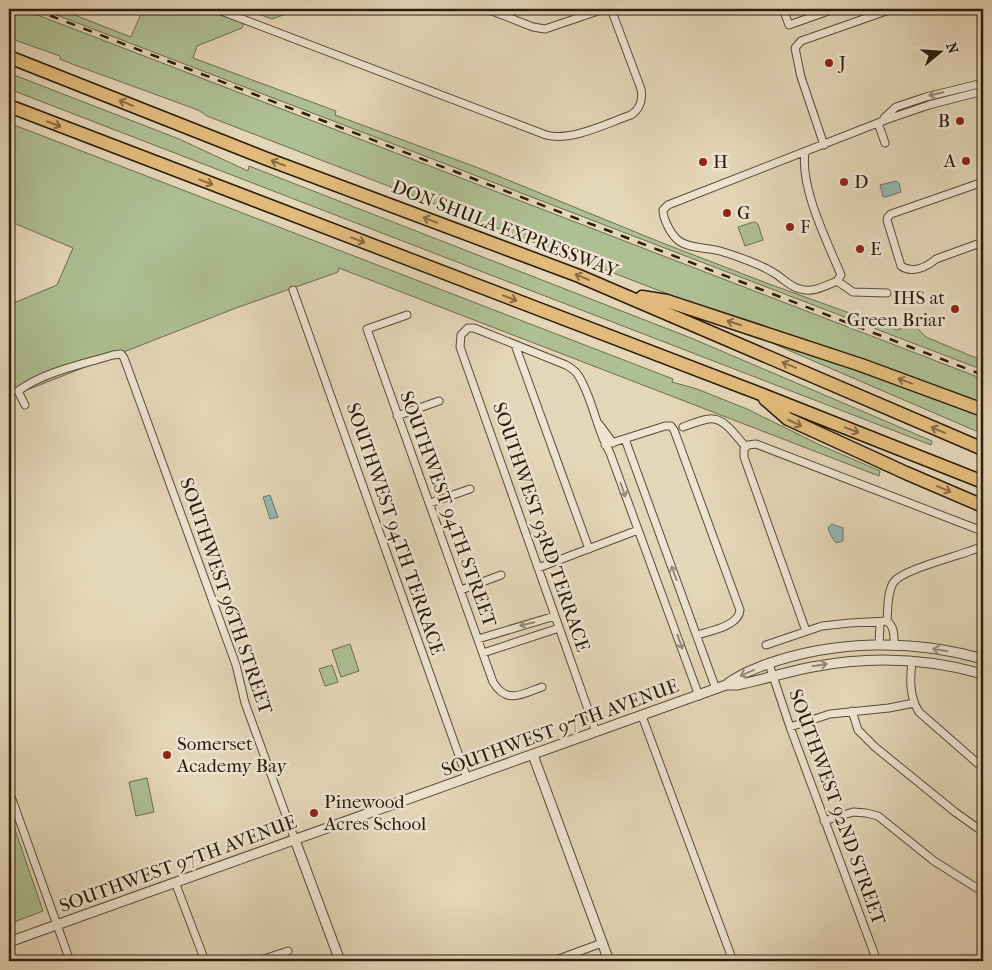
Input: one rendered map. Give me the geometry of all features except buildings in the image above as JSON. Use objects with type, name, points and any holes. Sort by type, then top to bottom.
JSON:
[{"type":"highway","name":"DON SHULA EXPRESSWAY","points":[[9,57],[267,159],[627,296],[983,449]]},
{"type":"highway","points":[[9,106],[758,393],[983,482]]},
{"type":"highway","points":[[627,296],[667,301],[861,366],[983,410]]},
{"type":"highway","points":[[758,393],[788,419],[983,506]]},
{"type":"street","points":[[216,9],[553,137],[575,134],[631,115],[640,104],[642,96],[640,88],[611,9]]},
{"type":"street","points":[[487,9],[533,27],[545,29],[604,9]]},
{"type":"street","points":[[783,9],[789,25],[834,9]]},
{"type":"street","points":[[809,9],[812,17]]},
{"type":"street","points":[[824,145],[801,77],[795,51],[797,45],[801,41],[892,9]]},
{"type":"street","points":[[879,122],[896,107],[983,82]]},
{"type":"street","points":[[805,152],[804,162],[809,192],[840,275],[837,282],[812,291],[799,289],[774,273],[719,250],[682,242],[675,236],[663,217],[663,210],[668,205],[879,122],[929,105],[983,91]]},
{"type":"street","points":[[879,122],[885,143]]},
{"type":"street","points":[[983,182],[892,214],[887,220],[902,266],[908,270],[914,270],[931,264],[936,259],[983,242]]},
{"type":"street","points":[[837,282],[853,292],[887,293]]},
{"type":"street","name":"SOUTHWEST 94TH TERRACE","points":[[294,290],[467,778]]},
{"type":"street","name":"SOUTHWEST 94TH STREET","points":[[407,315],[367,329],[493,682],[499,691],[506,695],[517,696],[542,687]]},
{"type":"street","name":"SOUTHWEST 93RD TERRACE","points":[[515,345],[474,328],[468,328],[462,332],[460,337],[460,347],[596,732]]},
{"type":"street","points":[[515,345],[566,365],[580,378],[605,445],[610,453],[698,696]]},
{"type":"street","points":[[515,345],[588,549]]},
{"type":"street","name":"SOUTHWEST 96TH STREET","points":[[26,405],[18,391],[24,386],[56,373],[121,354],[132,375],[221,622],[236,666],[245,704],[340,961]]},
{"type":"street","points":[[397,416],[439,401]]},
{"type":"street","points":[[683,427],[707,419],[716,419],[725,424],[746,446]]},
{"type":"street","points":[[598,422],[613,443]]},
{"type":"street","points":[[605,445],[669,425],[675,433],[740,607],[739,616],[734,622],[697,635]]},
{"type":"street","points":[[626,439],[716,689]]},
{"type":"street","points":[[806,631],[744,457],[743,452],[746,446],[756,444],[977,529],[983,533]]},
{"type":"street","points":[[430,503],[470,489]]},
{"type":"street","points":[[538,568],[638,530]]},
{"type":"street","points":[[879,645],[891,588],[897,578],[914,570],[983,546]]},
{"type":"street","points":[[461,590],[502,575]]},
{"type":"street","points":[[478,639],[555,616]]},
{"type":"street","points":[[766,644],[806,631],[836,624],[884,622],[891,624],[894,645]]},
{"type":"street","points":[[483,653],[559,628]]},
{"type":"street","name":"SOUTHWEST 97TH AVENUE","points":[[726,686],[734,678],[787,658],[814,652],[879,645],[944,651],[983,659]]},
{"type":"street","points":[[913,647],[911,687],[914,703],[922,716],[983,768]]},
{"type":"street","name":"SOUTHWEST 97TH AVENUE","points":[[9,942],[726,686],[737,685],[803,668],[841,662],[878,660],[946,665],[983,674]]},
{"type":"street","name":"SOUTHWEST 92ND STREET","points":[[769,664],[824,821],[877,961]]},
{"type":"street","points":[[790,727],[822,716],[914,703]]},
{"type":"street","points":[[852,711],[858,730],[875,747],[955,812],[983,832]]},
{"type":"street","points":[[642,716],[733,961]]},
{"type":"street","points":[[533,755],[609,961]]},
{"type":"street","points":[[9,791],[70,961]]},
{"type":"street","points":[[824,821],[853,812],[866,812],[878,816],[934,861],[983,892]]},
{"type":"street","points":[[175,882],[205,961]]},
{"type":"street","points":[[553,961],[602,944]]},
{"type":"street","points":[[258,961],[288,951]]},
{"type":"green space","points":[[9,9],[22,9],[983,379],[983,406],[717,313],[207,116],[198,110],[72,64],[60,59],[60,56],[9,38]]},
{"type":"green space","points":[[41,9],[59,9],[131,37],[143,9],[203,9],[244,23],[242,28],[197,46],[193,58],[336,111],[335,115],[476,167],[769,284],[897,330],[913,324],[926,337],[981,360],[983,355],[983,370]]},
{"type":"green space","points":[[245,9],[300,9],[272,19]]},
{"type":"green space","points":[[9,73],[179,139],[248,171],[249,166],[691,338],[932,441],[931,445],[9,89]]},
{"type":"green space","points":[[9,123],[673,379],[672,382],[697,389],[747,409],[820,445],[880,471],[879,476],[339,268],[338,272],[236,308],[9,397],[9,305],[57,285],[73,248],[9,221]]},
{"type":"green space","points":[[754,222],[758,224],[763,240],[745,246],[738,227]]},
{"type":"green space","points":[[762,336],[983,415],[983,434],[788,350],[761,338]]},
{"type":"green space","points":[[350,644],[359,671],[341,677],[332,650]]},
{"type":"green space","points":[[332,665],[338,682],[325,686],[319,669]]},
{"type":"green space","points":[[147,778],[154,812],[136,816],[129,782]]},
{"type":"green space","points":[[9,812],[43,911],[9,924]]},
{"type":"water","points":[[896,181],[899,183],[901,192],[883,197],[880,185]]},
{"type":"water","points":[[270,495],[278,517],[270,519],[263,497]]},
{"type":"water","points":[[832,524],[843,528],[843,541],[836,543],[832,538],[828,528]]},
{"type":"railway","points":[[33,9],[983,375]]},
{"type":"place","name":"J","points":[[829,63]]},
{"type":"place","name":"B","points":[[960,121]]},
{"type":"place","name":"A","points":[[966,161]]},
{"type":"place","name":"H","points":[[703,162]]},
{"type":"place","name":"D","points":[[844,182]]},
{"type":"place","name":"G","points":[[727,213]]},
{"type":"place","name":"F","points":[[790,227]]},
{"type":"place","name":"E","points":[[860,249]]},
{"type":"place","name":"IHS at Green Briar","points":[[955,309]]},
{"type":"place","name":"Somerset Academy Bay","points":[[167,755]]},
{"type":"place","name":"Pinewood Acres School","points":[[314,813]]}]
